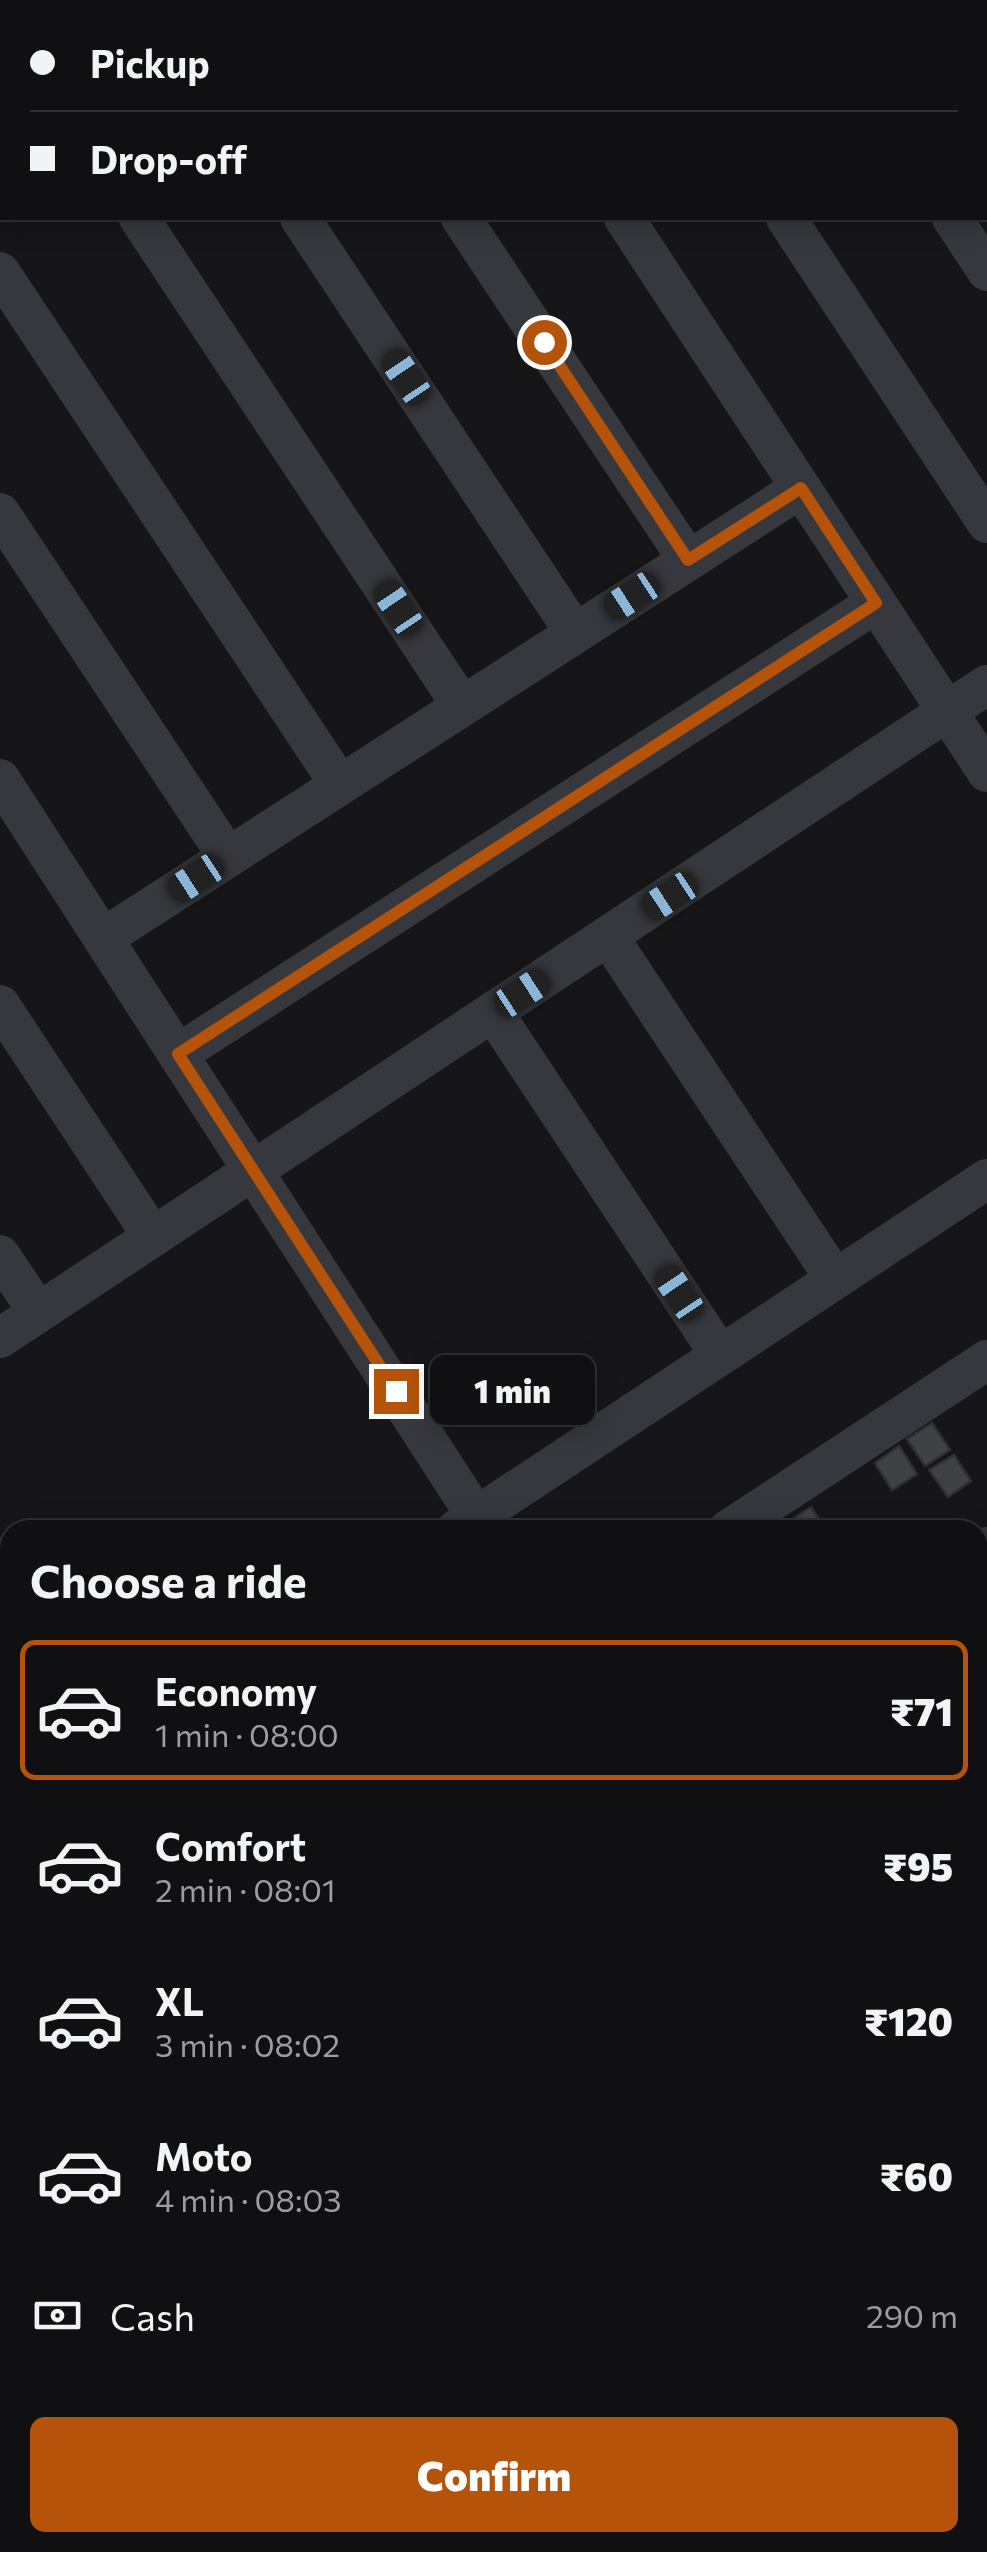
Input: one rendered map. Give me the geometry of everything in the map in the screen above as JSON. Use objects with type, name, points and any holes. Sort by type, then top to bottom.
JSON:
[{"type":"street","points":[[140,220],[462,706]]},
{"type":"street","points":[[301,220],[575,633]]},
{"type":"street","points":[[462,220],[688,560]]},
{"type":"street","points":[[625,220],[987,772]]},
{"type":"street","points":[[787,220],[987,523]]},
{"type":"street","points":[[953,220],[987,271]]},
{"type":"street","points":[[0,272],[340,785]]},
{"type":"street","points":[[103,938],[801,488]]},
{"type":"street","points":[[0,512],[228,857]]},
{"type":"street","points":[[178,1054],[876,603]]},
{"type":"street","points":[[0,1338],[987,685]]},
{"type":"street","points":[[0,779],[254,1170],[470,1520]]},
{"type":"street","points":[[608,936],[835,1280]]},
{"type":"street","points":[[0,1005],[153,1236]]},
{"type":"street","points":[[493,1012],[720,1355]]},
{"type":"street","points":[[480,1520],[720,1355],[987,1179]]},
{"type":"street","points":[[0,1254],[38,1312]]},
{"type":"street","points":[[743,1520],[987,1360]]},
{"type":"building","points":[[932,1423],[950,1450],[925,1466],[907,1439]]},
{"type":"building","points":[[899,1446],[917,1474],[892,1490],[875,1463]]},
{"type":"building","points":[[954,1455],[971,1481],[948,1497],[929,1470]]},
{"type":"building","points":[[811,1507],[819,1520],[792,1520]]},
{"type":"route","points":[[396,1391],[178,1054],[876,603],[801,488],[688,560],[544,342]]}]
